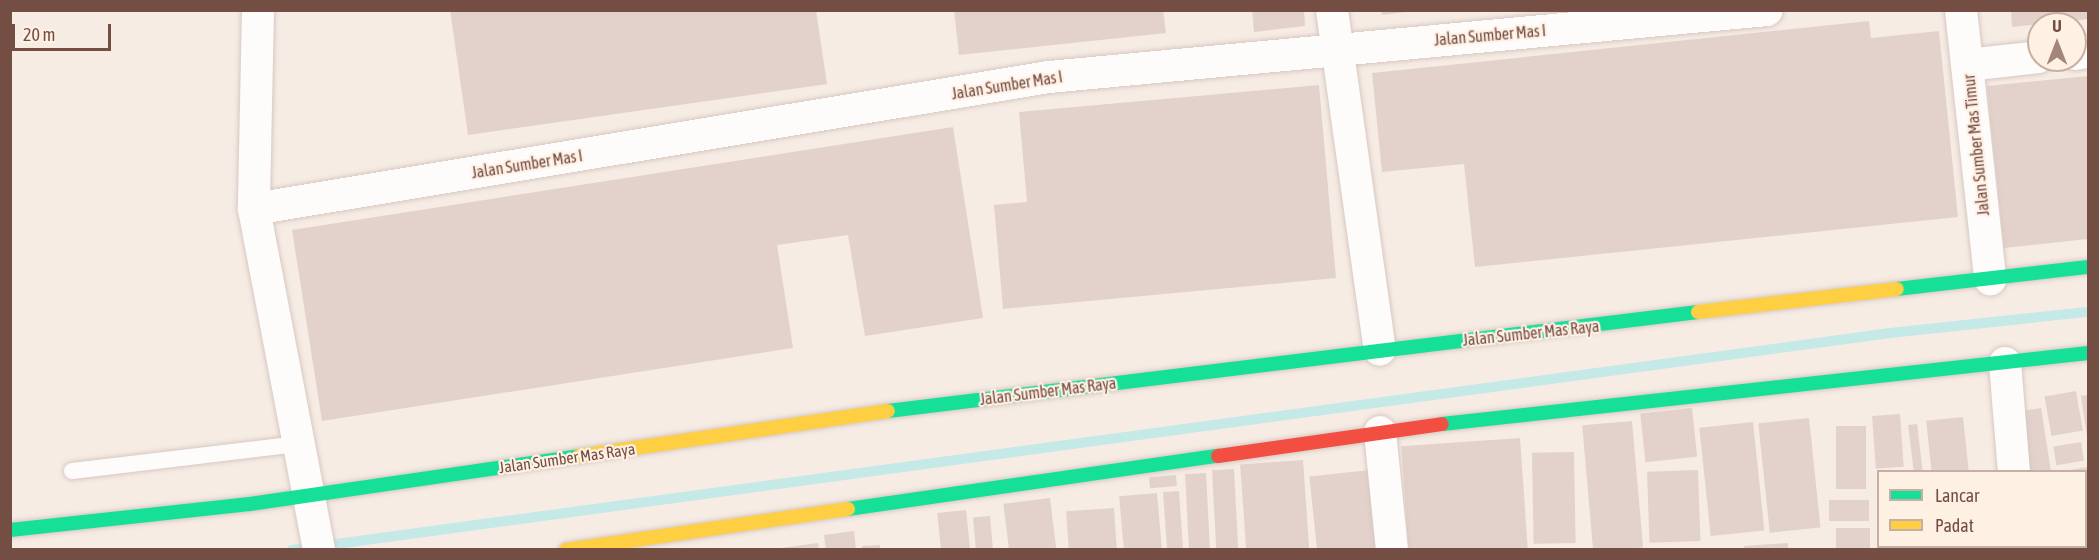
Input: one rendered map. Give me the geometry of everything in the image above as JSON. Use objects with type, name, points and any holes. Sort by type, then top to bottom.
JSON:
[{"type":"street","points":[[258,10],[254,209],[307,501],[319,549]]},
{"type":"street","points":[[1332,10],[1335,49],[1380,350]]},
{"type":"street","name":"Jalan Sumber Mas I","points":[[254,209],[1049,77],[1767,10]]},
{"type":"street","name":"Jalan Sumber Mas Timur","points":[[1961,10],[1990,279]]},
{"type":"street","points":[[1967,65],[2027,58]]},
{"type":"street","name":"Jalan Sumber Mas Raya","points":[[10,530],[307,501],[897,410],[1380,350],[2088,267]]},
{"type":"street","points":[[566,549],[1380,432],[1572,407],[2005,363],[2088,352]]},
{"type":"street","points":[[2005,363],[2014,470]]},
{"type":"street","points":[[1380,432],[1392,549]]},
{"type":"lane","points":[[72,471],[297,444]]},
{"type":"building","points":[[450,10],[816,10],[827,84],[468,135]]},
{"type":"building","points":[[954,10],[1163,10],[1166,33],[959,55]]},
{"type":"building","points":[[1252,10],[1304,10],[1305,26],[1254,32]]},
{"type":"building","points":[[1381,10],[1406,10],[1406,12],[1382,15]]},
{"type":"building","points":[[2011,10],[2088,10],[2087,19],[2087,12],[2027,12],[2027,25],[2012,27]]},
{"type":"building","points":[[1869,21],[1871,38],[1939,31],[1958,217],[1475,267],[1464,164],[1382,172],[1372,73]]},
{"type":"building","points":[[2088,76],[2088,239],[2004,248],[1987,86]]},
{"type":"building","points":[[1319,85],[1336,278],[1003,309],[994,205],[1027,202],[1019,112]]},
{"type":"building","points":[[953,127],[983,318],[865,336],[848,235],[777,245],[793,348],[322,421],[292,230]]},
{"type":"building","points":[[2076,391],[2083,430],[2051,436],[2044,397]]},
{"type":"building","points":[[2088,395],[2088,437],[2087,437],[2081,396]]},
{"type":"building","points":[[1692,408],[1697,457],[1645,462],[1640,413]]},
{"type":"building","points":[[2041,408],[2051,470],[2026,470],[2016,412]]},
{"type":"building","points":[[1900,414],[1904,467],[1876,469],[1872,416]]},
{"type":"building","points":[[1963,417],[1969,470],[1931,470],[1926,421]]},
{"type":"building","points":[[1809,418],[1820,527],[1770,533],[1758,423]]},
{"type":"building","points":[[1632,421],[1643,548],[1593,550],[1582,425]]},
{"type":"building","points":[[1753,422],[1764,530],[1711,536],[1699,428]]},
{"type":"building","points":[[1917,424],[1923,470],[1914,470],[1908,425]]},
{"type":"building","points":[[1836,426],[1866,426],[1866,489],[1836,489]]},
{"type":"building","points":[[1520,438],[1528,550],[1409,550],[1401,446]]},
{"type":"building","points":[[2081,442],[2084,461],[2056,465],[2053,446]]},
{"type":"building","points":[[1574,452],[1576,543],[1534,544],[1532,453]]},
{"type":"building","points":[[1303,460],[1309,550],[1246,550],[1240,464]]},
{"type":"building","points":[[2088,467],[2088,495],[2087,470],[2069,470]]},
{"type":"building","points":[[1234,469],[1238,550],[1216,550],[1212,470]]},
{"type":"building","points":[[1370,470],[1378,550],[1317,550],[1309,476]]},
{"type":"building","points":[[1698,470],[1700,541],[1650,543],[1647,472]]},
{"type":"building","points":[[1206,473],[1210,550],[1189,550],[1185,474]]},
{"type":"building","points":[[1176,475],[1177,486],[1150,488],[1149,477]]},
{"type":"building","points":[[1179,491],[1183,550],[1167,550],[1163,492]]},
{"type":"building","points":[[1157,493],[1162,550],[1124,550],[1119,496]]},
{"type":"building","points":[[1050,498],[1056,550],[1009,550],[1003,504]]},
{"type":"building","points":[[1829,500],[1869,500],[1869,521],[1829,521]]},
{"type":"building","points":[[1114,508],[1117,550],[1069,550],[1066,511]]},
{"type":"building","points":[[2088,508],[2088,542],[2087,542]]},
{"type":"building","points":[[966,510],[970,550],[941,550],[937,513]]},
{"type":"building","points":[[990,516],[993,550],[976,550],[973,517]]},
{"type":"building","points":[[1836,528],[1870,528],[1870,549],[1836,549]]},
{"type":"building","points":[[854,531],[856,550],[826,550],[824,535]]},
{"type":"building","points":[[818,543],[819,550],[781,550],[781,548]]},
{"type":"building","points":[[1788,543],[1788,550],[1745,550],[1744,546]]},
{"type":"building","points":[[880,545],[880,550],[862,550],[862,546]]},
{"type":"building","points":[[1920,548],[1985,548],[1985,550],[1920,550]]},
{"type":"building","points":[[2044,548],[2074,548],[2074,550],[2044,550]]},
{"type":"waterway","points":[[292,550],[1890,333],[2088,312]]},
{"type":"traffic: fast","points":[[1897,289],[2088,267]]},
{"type":"traffic: fast","points":[[888,411],[1698,312]]},
{"type":"traffic: fast","points":[[1442,424],[2088,353]]},
{"type":"traffic: fast","points":[[10,530],[250,504],[579,456]]},
{"type":"traffic: fast","points":[[848,509],[1218,456]]},
{"type":"traffic: slow","points":[[1698,312],[1897,289]]},
{"type":"traffic: slow","points":[[579,456],[888,411]]},
{"type":"traffic: slow","points":[[566,550],[848,509]]},
{"type":"traffic: jam","points":[[1218,456],[1442,424]]}]
